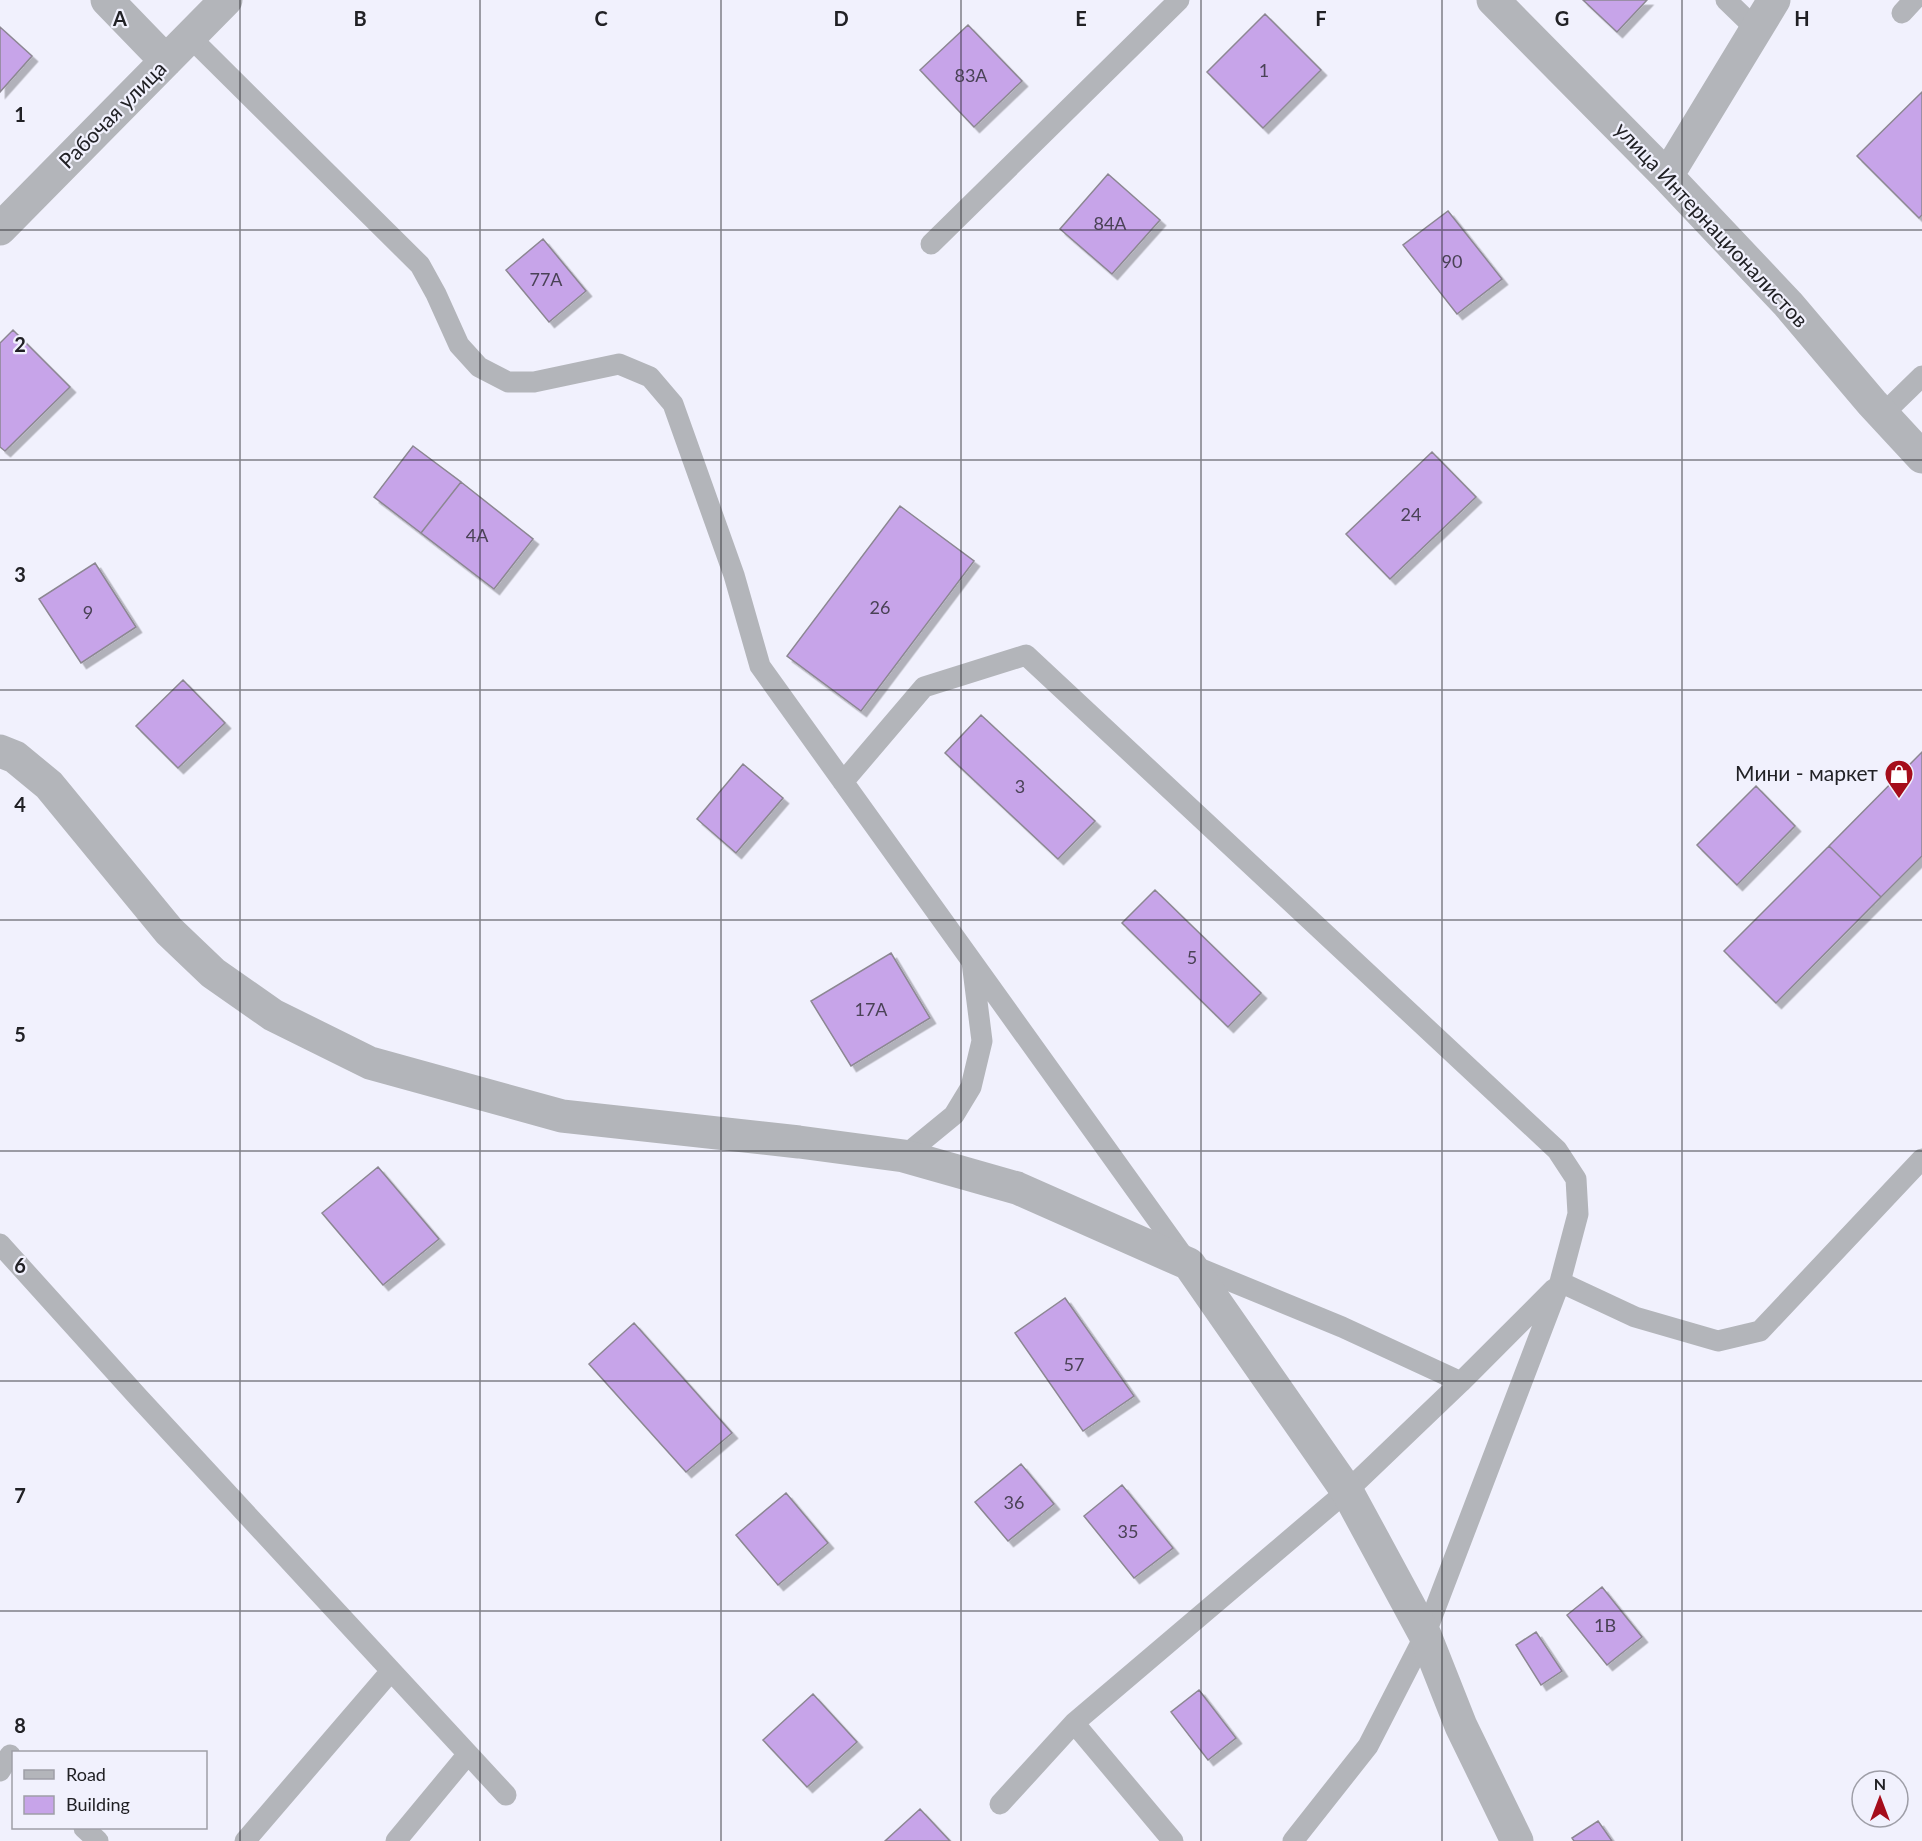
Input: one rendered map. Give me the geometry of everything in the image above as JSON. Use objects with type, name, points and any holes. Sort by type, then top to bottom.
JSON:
[{"type":"street","points":[[107,0],[166,61]]},
{"type":"street","name":"Рабочая улица","points":[[0,229],[226,0]]},
{"type":"street","name":"улица Интернационалистов","points":[[1492,0],[1667,176],[1788,303],[1882,415],[1922,457]]},
{"type":"street","points":[[1667,176],[1774,0]]},
{"type":"street","points":[[0,751],[15,757],[49,785],[169,931],[213,973],[273,1015],[370,1063],[562,1116],[904,1156],[1017,1188],[1189,1264],[1347,1491],[1425,1635],[1461,1726],[1517,1841]]},
{"type":"lane","points":[[931,244],[1179,0]]},
{"type":"lane","points":[[1726,0],[1756,29]]},
{"type":"lane","points":[[190,37],[420,265],[459,345],[479,367],[508,382],[534,382],[619,363],[650,377],[673,404],[734,575],[760,666],[1189,1264],[1342,1327],[1461,1382]]},
{"type":"lane","points":[[1882,415],[1922,376]]},
{"type":"lane","points":[[843,782],[924,687],[1026,654],[1557,1150],[1576,1179],[1578,1214],[1560,1282],[1425,1635],[1368,1746],[1293,1841]]},
{"type":"lane","points":[[904,1156],[954,1115],[971,1087],[981,1041],[971,958]]},
{"type":"lane","points":[[1560,1282],[1635,1317],[1718,1341],[1760,1331],[1922,1159]]},
{"type":"lane","points":[[0,1244],[506,1795]]},
{"type":"lane","points":[[1000,1804],[1074,1723],[1347,1491],[1461,1382],[1560,1282]]},
{"type":"lane","points":[[244,1841],[391,1671]]},
{"type":"lane","points":[[1074,1723],[1173,1841]]},
{"type":"lane","points":[[396,1841],[468,1754]]},
{"type":"lane","points":[[86,1829],[98,1841]]},
{"type":"building","points":[[1583,0],[1647,0],[1617,32]]},
{"type":"building","points":[[1265,14],[1321,70],[1263,128],[1207,72]]},
{"type":"building","points":[[968,25],[1022,81],[974,127],[920,70]]},
{"type":"building","points":[[0,27],[32,56],[0,92]]},
{"type":"building","points":[[1922,92],[1922,215],[1919,218],[1857,156]]},
{"type":"building","points":[[1108,174],[1160,220],[1112,274],[1060,229]]},
{"type":"building","points":[[1448,211],[1502,279],[1457,314],[1403,245]]},
{"type":"building","points":[[543,239],[586,291],[549,322],[506,270]]},
{"type":"building","points":[[13,330],[70,387],[5,451],[0,447],[0,343]]},
{"type":"building","points":[[413,446],[461,482],[421,533],[374,497]]},
{"type":"building","points":[[1432,452],[1476,497],[1390,579],[1346,534]]},
{"type":"building","points":[[461,482],[533,539],[494,589],[421,533]]},
{"type":"building","points":[[900,506],[974,561],[861,711],[787,656]]},
{"type":"building","points":[[95,563],[136,627],[81,663],[39,599]]},
{"type":"building","points":[[183,680],[225,723],[178,768],[136,726]]},
{"type":"building","points":[[981,715],[1095,821],[1058,859],[945,753]]},
{"type":"building","name":"Мини - маркет","points":[[1922,752],[1922,856],[1881,897],[1829,846]]},
{"type":"building","points":[[743,764],[783,798],[736,853],[697,819]]},
{"type":"building","points":[[1756,786],[1795,826],[1737,885],[1697,845]]},
{"type":"building","points":[[1829,846],[1881,897],[1776,1003],[1724,951]]},
{"type":"building","points":[[1155,890],[1261,993],[1228,1027],[1122,923]]},
{"type":"building","points":[[891,953],[930,1018],[851,1066],[811,1001]]},
{"type":"building","points":[[378,1167],[439,1239],[383,1285],[322,1213]]},
{"type":"building","points":[[1065,1298],[1134,1396],[1083,1431],[1015,1333]]},
{"type":"building","points":[[634,1323],[732,1433],[686,1472],[589,1364]]},
{"type":"building","points":[[1021,1464],[1054,1504],[1008,1541],[975,1502]]},
{"type":"building","points":[[1122,1485],[1173,1548],[1134,1578],[1084,1516]]},
{"type":"building","points":[[786,1493],[828,1543],[778,1585],[736,1535]]},
{"type":"building","points":[[1602,1587],[1642,1637],[1607,1665],[1567,1615]]},
{"type":"building","points":[[1536,1632],[1562,1671],[1541,1685],[1516,1645]]},
{"type":"building","points":[[1199,1690],[1236,1738],[1208,1760],[1171,1712]]},
{"type":"building","points":[[813,1694],[857,1742],[807,1787],[763,1740]]},
{"type":"building","points":[[920,1809],[950,1841],[885,1841]]},
{"type":"building","points":[[1598,1821],[1612,1841],[1574,1841],[1572,1838]]},
{"type":"place","name":"Мини - маркет","points":[[1899,800]]}]
